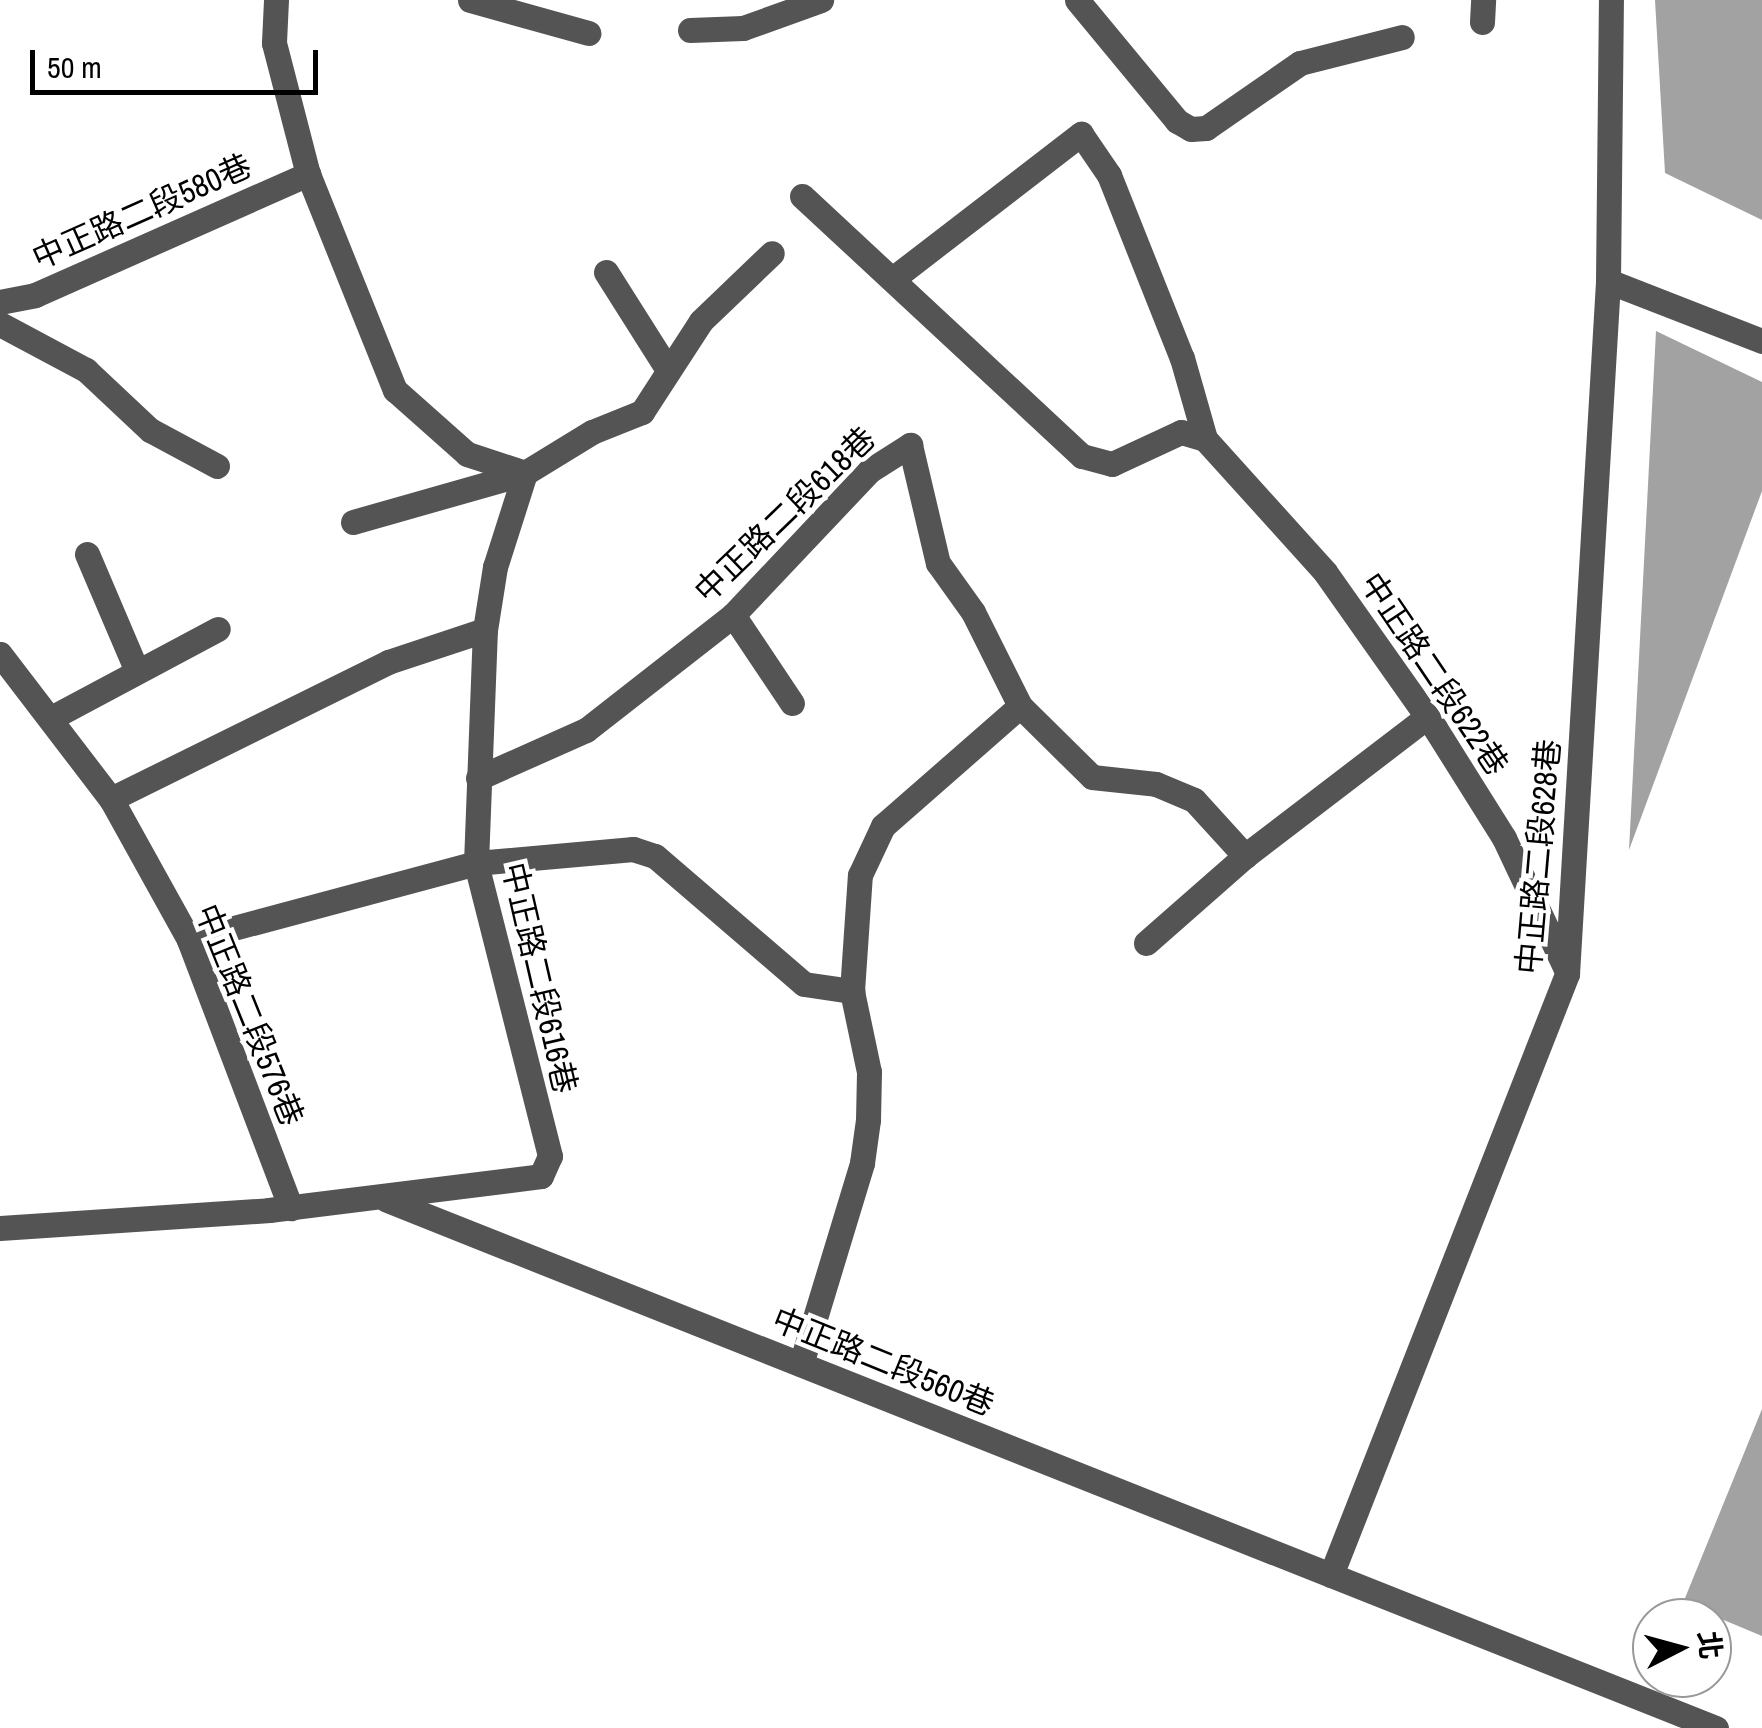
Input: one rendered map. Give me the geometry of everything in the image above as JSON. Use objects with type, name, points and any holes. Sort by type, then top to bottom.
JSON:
[{"type":"street","points":[[276,0],[274,44],[308,174],[406,406],[467,454],[526,473]]},
{"type":"street","points":[[470,0],[588,33]]},
{"type":"street","points":[[690,30],[743,28],[820,0]]},
{"type":"street","points":[[1077,0],[1177,121],[1191,129],[1206,128],[1300,64],[1402,37]]},
{"type":"street","name":"中正路二段628巷","points":[[1331,1575],[1567,974],[1608,281],[1611,0]]},
{"type":"street","name":"中正路二段622巷","points":[[895,277],[1081,134],[1110,175],[1182,358],[1205,439],[1253,499],[1316,561],[1427,717],[1512,853],[1567,974]]},
{"type":"street","name":"中正路二段580巷","points":[[0,302],[34,295],[308,174]]},
{"type":"street","points":[[802,196],[1096,464],[1112,464],[1180,432],[1205,439]]},
{"type":"street","points":[[353,522],[526,473],[592,432],[642,412],[700,321],[772,253]]},
{"type":"street","points":[[606,272],[668,370]]},
{"type":"street","points":[[1608,281],[1762,341]]},
{"type":"street","points":[[0,324],[86,370],[150,430],[218,466]]},
{"type":"street","name":"中正路二段618巷","points":[[478,778],[586,730],[733,615],[869,471],[910,445],[938,563],[973,612],[1020,706],[1092,777],[1156,784],[1194,800],[1245,856]]},
{"type":"street","name":"中正路二段616巷","points":[[381,1198],[522,1182],[541,1176],[550,1156],[476,863],[485,630],[495,566],[526,473]]},
{"type":"street","points":[[87,554],[137,670]]},
{"type":"street","points":[[733,615],[792,703]]},
{"type":"street","points":[[51,718],[218,630]]},
{"type":"street","points":[[111,799],[388,662],[485,630]]},
{"type":"street","name":"中正路二段576巷","points":[[0,654],[111,799],[188,940],[291,1208]]},
{"type":"street","points":[[801,1364],[862,1163],[868,1120],[869,1072],[852,992],[860,875],[869,848],[883,826],[1020,706]]},
{"type":"street","points":[[1146,943],[1245,856],[1427,717]]},
{"type":"street","points":[[188,940],[476,863],[581,850],[634,849],[655,856],[804,984],[852,992]]},
{"type":"street","name":"中正路二段560巷","points":[[0,1228],[381,1198],[1716,1728]]},
{"type":"shaded area","points":[[1655,0],[1762,0],[1762,220],[1665,173]]},
{"type":"shaded area","points":[[1656,331],[1762,382],[1762,491],[1629,850]]},
{"type":"shaded area","points":[[1762,1409],[1762,1636],[1732,1623],[1732,1598],[1685,1598]]}]
